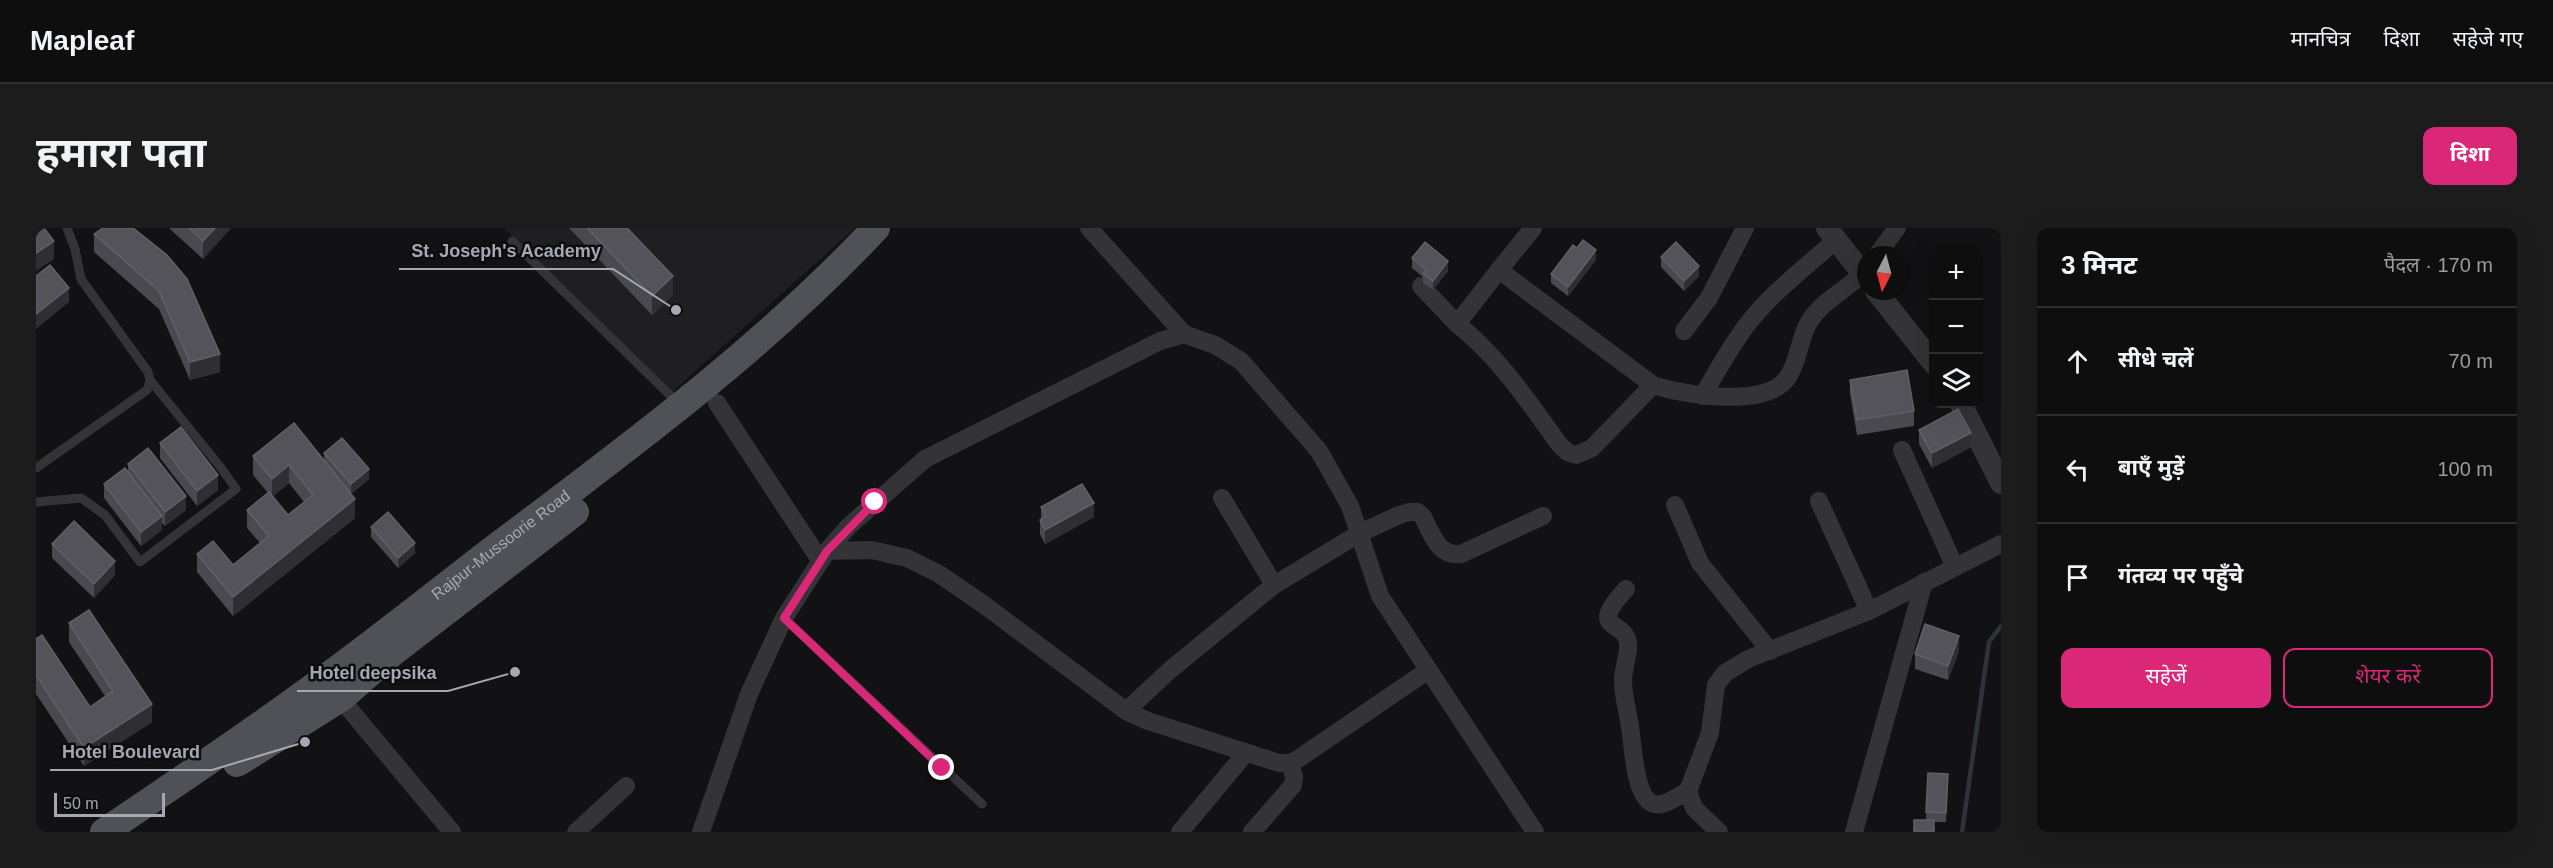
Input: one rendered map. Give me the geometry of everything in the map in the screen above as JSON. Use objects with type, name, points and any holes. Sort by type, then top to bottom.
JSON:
[{"type":"main road","name":"Rajpur-Mussoorie Road","points":[[135,832],[218,775],[333,688],[682,406],[790,312],[842,264],[876,228]]},
{"type":"main road","name":"Rajpur-Mussoorie Road","points":[[104,832],[392,652],[717,403],[800,329],[898,228]]},
{"type":"street","points":[[1089,228],[1184,334],[1215,345],[1241,361],[1319,451],[1337,480],[1360,533],[1380,596],[1427,671],[1535,832]]},
{"type":"street","points":[[1457,324],[1533,228]]},
{"type":"street","points":[[1684,331],[1709,298],[1745,228]]},
{"type":"street","points":[[1884,246],[1897,228]]},
{"type":"street","points":[[1703,396],[1719,366],[1747,325],[1832,234],[1857,265]]},
{"type":"street","points":[[1499,270],[1653,385],[1675,393],[1703,396],[1750,395],[1770,391],[1787,379],[1809,321],[1823,305],[1857,285]]},
{"type":"street","points":[[1421,286],[1502,366],[1567,452],[1576,455],[1592,448],[1653,385]]},
{"type":"street","points":[[1885,300],[1929,357]]},
{"type":"street","points":[[701,832],[749,694],[784,618],[824,555],[849,526],[925,459],[1160,341],[1184,334]]},
{"type":"street","points":[[717,403],[824,555]]},
{"type":"street","points":[[1963,408],[2001,483]]},
{"type":"street","points":[[1902,450],[1955,567]]},
{"type":"street","points":[[1222,498],[1274,585]]},
{"type":"street","points":[[1819,501],[1869,611]]},
{"type":"street","points":[[1675,505],[1700,562],[1770,651]]},
{"type":"street","points":[[1126,711],[1170,670],[1274,585],[1360,533],[1409,512],[1418,512],[1423,516],[1442,552],[1451,555],[1461,554],[1543,516]]},
{"type":"street","points":[[1719,832],[1694,808],[1688,791],[1710,734],[1716,685],[1725,673],[1748,659],[1869,611],[2001,543]]},
{"type":"street","points":[[824,555],[872,550],[907,558],[939,574],[983,604],[1126,711],[1148,721],[1245,754],[1279,763],[1290,763],[1427,671]]},
{"type":"street","points":[[1854,832],[1924,582]]},
{"type":"street","points":[[1626,590],[1609,608],[1607,615],[1609,621],[1625,635],[1628,643],[1623,680],[1636,775],[1645,796],[1656,805],[1688,791]]},
{"type":"street","points":[[333,688],[452,832]]},
{"type":"street","points":[[1180,832],[1245,754]]},
{"type":"street","points":[[1252,832],[1293,786],[1294,777],[1290,763]]},
{"type":"street","points":[[576,832],[626,786]]},
{"type":"lane","points":[[36,502],[81,498],[105,515],[140,562],[236,489],[150,380],[148,372],[81,279],[75,249],[67,228]]},
{"type":"lane","points":[[512,241],[682,406]]},
{"type":"lane","points":[[36,468],[147,390],[150,380]]},
{"type":"lane","points":[[784,618],[982,804]]},
{"type":"shaded area","points":[[504,228],[855,228],[672,392]]},
{"type":"building","points":[[36,228],[44,228],[54,241],[36,253]]},
{"type":"building","points":[[103,228],[133,228],[167,255],[187,279],[220,354],[190,362],[159,291],[94,234]]},
{"type":"building","points":[[189,228],[215,228],[203,241]]},
{"type":"building","points":[[587,228],[627,228],[673,276],[652,296]]},
{"type":"building","points":[[1583,240],[1596,250],[1568,287],[1551,274],[1573,245],[1577,248]]},
{"type":"building","points":[[1425,242],[1448,261],[1433,281],[1423,273],[1427,270],[1412,258]]},
{"type":"building","points":[[1676,242],[1699,266],[1684,281],[1661,257]]},
{"type":"building","points":[[50,265],[69,288],[36,314],[36,276]]},
{"type":"building","points":[[1907,370],[1914,411],[1857,420],[1850,380]]},
{"type":"building","points":[[1958,409],[1971,433],[1932,453],[1919,430]]},
{"type":"building","points":[[294,423],[355,499],[233,597],[197,554],[213,541],[233,565],[269,536],[247,510],[269,492],[288,515],[313,495],[289,465],[272,479],[253,456]]},
{"type":"building","points":[[181,427],[218,475],[197,491],[160,443]]},
{"type":"building","points":[[342,438],[369,469],[351,484],[324,453]]},
{"type":"building","points":[[148,448],[186,496],[165,512],[128,464]]},
{"type":"building","points":[[125,468],[162,516],[141,532],[104,484]]},
{"type":"building","points":[[1082,484],[1094,503],[1045,530],[1040,520],[1046,516],[1041,507]]},
{"type":"building","points":[[388,512],[415,543],[398,558],[371,527]]},
{"type":"building","points":[[74,521],[115,561],[94,584],[52,544]]},
{"type":"building","points":[[89,610],[152,704],[84,748],[36,675],[36,639],[42,635],[90,707],[113,691],[69,623]]},
{"type":"building","points":[[1925,624],[1959,636],[1948,666],[1915,654]]},
{"type":"building","points":[[1928,773],[1948,774],[1946,813],[1926,812]]},
{"type":"building","points":[[1914,820],[1934,820],[1934,832],[1914,832]]},
{"type":"waterway","points":[[1962,832],[1989,642],[2001,626]]},
{"type":"place","name":"St. Joseph's Academy","points":[[676,310]]},
{"type":"place","name":"Hotel deepsika","points":[[515,672]]},
{"type":"place","name":"Hotel Boulevard","points":[[305,742]]},
{"type":"route","points":[[875,502],[827,551],[784,618],[942,768]]}]
